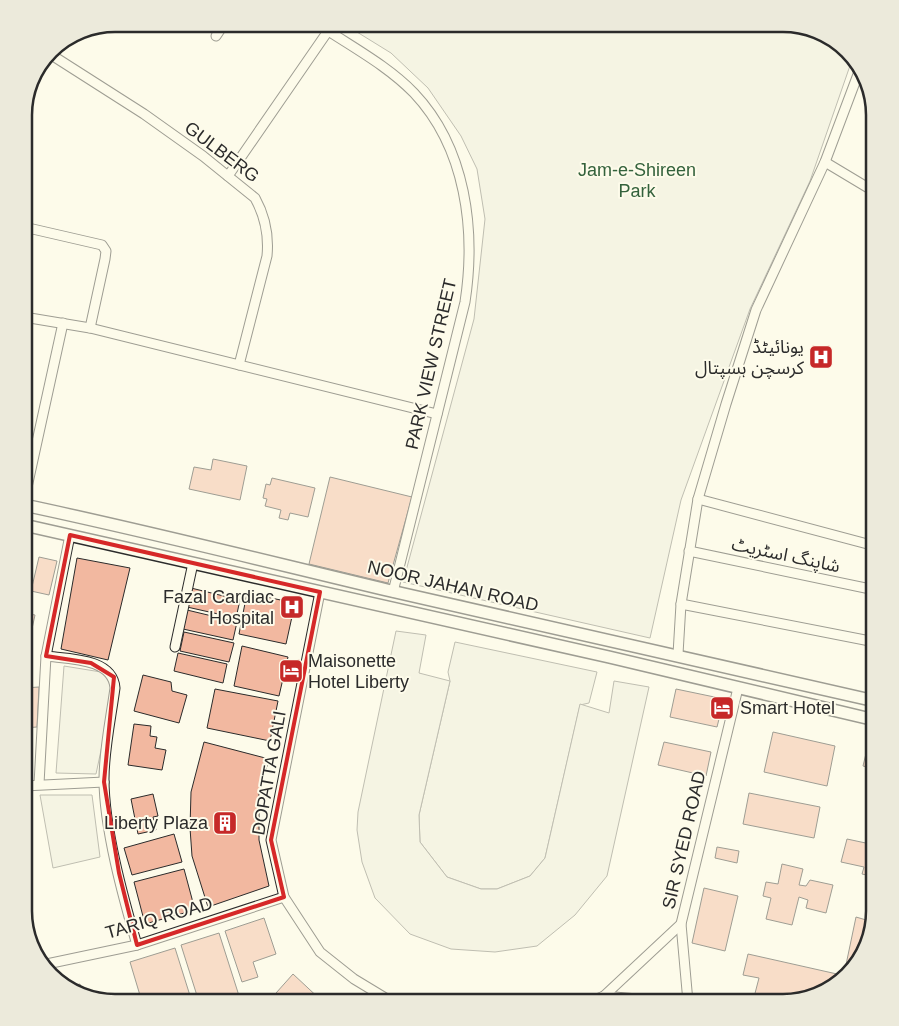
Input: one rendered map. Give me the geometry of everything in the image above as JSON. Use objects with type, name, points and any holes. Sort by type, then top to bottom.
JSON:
[{"type":"street","points":[[216,36],[219,32]]},
{"type":"street","points":[[228,176],[327,32]]},
{"type":"street","name":"PARK VIEW STREET","points":[[330,32],[390,72],[420,100],[446,142],[463,185],[468,218],[469,274],[465,302],[393,592]]},
{"type":"street","name":"GULBERG","points":[[56,58],[144,114],[255,198],[260,207],[268,240],[267,256],[239,365]]},
{"type":"street","points":[[678,654],[681,604],[698,499],[756,310],[825,162],[857,77]]},
{"type":"street","points":[[825,162],[866,187]]},
{"type":"street","points":[[33,228],[102,245],[106,251],[90,328]]},
{"type":"street","points":[[33,319],[63,322],[90,328],[437,414]]},
{"type":"street","points":[[33,462],[63,322]]},
{"type":"street","points":[[698,499],[866,544]]},
{"type":"street","name":"NOOR JAHAN ROAD","points":[[33,507],[149,531],[393,592],[678,654],[866,699]]},
{"type":"street","name":"NOOR JAHAN ROAD","points":[[32,527],[866,718]]},
{"type":"street","points":[[39,784],[46,656],[70,535]]},
{"type":"street","name":"شاپنگ اسٹریٹ","points":[[689,551],[866,588]]},
{"type":"street","points":[[174,647],[193,563]]},
{"type":"street","name":"DOPATTA GALI","points":[[320,592],[271,840],[284,897],[320,952],[354,979],[379,994]]},
{"type":"street","points":[[681,604],[866,640]]},
{"type":"street","points":[[46,656],[91,662],[107,669],[114,678],[115,688],[104,782],[117,864],[137,945]]},
{"type":"street","name":"SIR SYED ROAD","points":[[687,994],[681,924],[738,688]]},
{"type":"street","points":[[32,785],[104,782]]},
{"type":"street","name":"TARIQ ROAD","points":[[52,963],[137,945],[284,897]]},
{"type":"street","points":[[606,994],[681,924]]},
{"type":"highlighted area","points":[[70,535],[320,592],[271,840],[284,897],[137,945],[119,873],[104,782],[114,677],[91,663],[46,656]]},
{"type":"green space","name":"Jam-e-Shireen Park","points":[[358,32],[789,33],[805,35],[825,44],[838,53],[850,66],[810,181],[750,309],[681,500],[650,638],[403,582],[474,319],[485,219],[477,169],[461,136],[428,88],[391,53]]},
{"type":"green space","points":[[455,642],[597,672],[589,703],[580,705],[545,858],[530,876],[497,889],[481,889],[447,877],[420,842],[419,815],[450,681],[448,672]]},
{"type":"green space","points":[[64,666],[101,672],[115,684],[96,774],[56,773]]},
{"type":"green space","points":[[40,795],[92,795],[100,857],[53,868]]},
{"type":"shaded area","points":[[396,631],[426,635],[419,673],[450,681],[419,815],[420,842],[447,877],[481,889],[497,889],[530,876],[545,858],[580,704],[609,713],[614,681],[649,687],[607,876],[575,915],[537,946],[495,952],[451,949],[410,934],[375,898],[362,862],[357,830],[358,812]]},
{"type":"building","points":[[213,459],[247,466],[240,500],[189,489],[194,467],[211,470]]},
{"type":"building","points":[[330,477],[412,497],[388,583],[309,564]]},
{"type":"building","points":[[272,478],[315,488],[308,517],[290,513],[288,520],[279,518],[281,510],[265,506],[267,499],[263,498],[266,484],[270,485]]},
{"type":"building","points":[[39,557],[57,561],[49,595],[32,591]]},
{"type":"building","points":[[77,558],[130,568],[108,660],[61,649]]},
{"type":"building","points":[[191,588],[240,600],[236,618],[187,607]]},
{"type":"building","points":[[247,593],[295,603],[286,644],[239,634]]},
{"type":"building","points":[[187,610],[237,622],[233,640],[183,629]]},
{"type":"building","points":[[32,615],[35,615],[32,627]]},
{"type":"building","points":[[184,632],[234,643],[229,662],[180,651]]},
{"type":"building","points":[[242,646],[288,657],[279,696],[234,686]]},
{"type":"building","points":[[178,653],[227,664],[223,683],[174,671]]},
{"type":"building","points":[[143,675],[171,682],[172,691],[187,695],[179,723],[134,711]]},
{"type":"building","points":[[32,687],[39,687],[37,727],[32,727]]},
{"type":"building","points":[[215,689],[278,701],[270,741],[207,728]]},
{"type":"building","name":"Smart Hotel","points":[[676,689],[724,699],[717,727],[670,717]]},
{"type":"building","points":[[134,724],[151,726],[150,736],[157,737],[155,748],[166,750],[162,770],[128,765]]},
{"type":"building","points":[[773,732],[835,746],[827,786],[764,772]]},
{"type":"building","name":"Liberty Plaza","points":[[204,742],[269,759],[259,793],[259,840],[269,886],[208,907],[192,856],[190,828],[191,792]]},
{"type":"building","points":[[664,742],[711,752],[706,776],[658,765]]},
{"type":"building","points":[[866,754],[866,767],[863,766]]},
{"type":"building","points":[[749,793],[820,807],[814,838],[743,824]]},
{"type":"building","points":[[153,794],[158,816],[153,817],[156,830],[138,834],[131,799]]},
{"type":"building","points":[[174,834],[182,862],[132,875],[124,848]]},
{"type":"building","points":[[847,839],[866,843],[866,875],[862,874],[864,867],[841,862]]},
{"type":"building","points":[[717,847],[739,851],[737,863],[715,858]]},
{"type":"building","points":[[782,864],[803,869],[799,885],[806,886],[810,880],[833,885],[826,913],[806,908],[808,900],[799,897],[792,925],[766,919],[771,898],[763,896],[766,882],[778,884]]},
{"type":"building","points":[[184,869],[195,910],[145,924],[134,882]]},
{"type":"building","points":[[704,888],[738,896],[725,951],[692,943]]},
{"type":"building","points":[[856,917],[865,920],[858,947],[846,964]]},
{"type":"building","points":[[264,918],[276,954],[253,962],[258,977],[242,982],[225,931]]},
{"type":"building","points":[[219,933],[238,994],[196,994],[181,945]]},
{"type":"building","points":[[175,948],[189,994],[140,994],[130,962]]},
{"type":"building","points":[[748,954],[836,974],[810,989],[783,994],[755,994],[759,978],[743,975]]},
{"type":"building","points":[[293,974],[314,994],[275,994]]},
{"type":"place","name":"یونائیٹڈ کرسچن ہسپتال","points":[[821,357]]},
{"type":"place","name":"Fazal Cardiac Hospital","points":[[292,607]]},
{"type":"place","name":"Maisonette Hotel Liberty","points":[[291,671]]},
{"type":"place","name":"Smart Hotel","points":[[722,708]]},
{"type":"place","name":"Liberty Plaza","points":[[225,823]]}]
